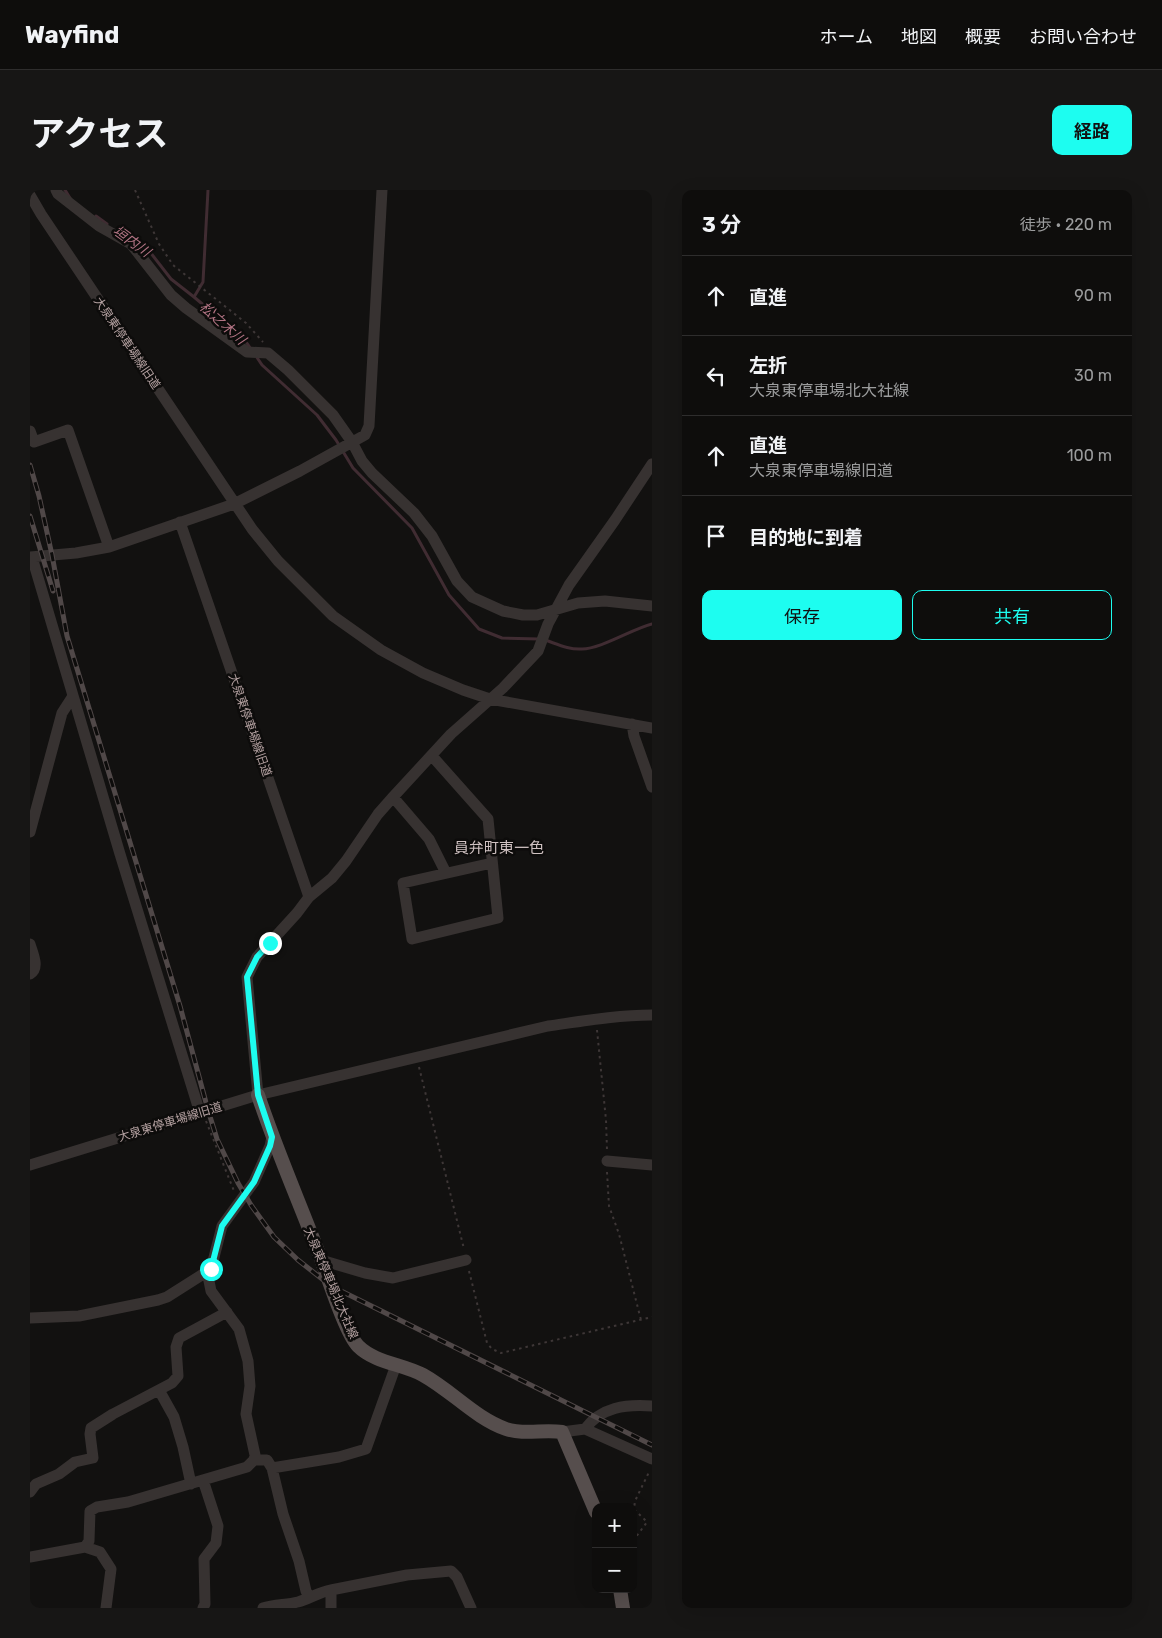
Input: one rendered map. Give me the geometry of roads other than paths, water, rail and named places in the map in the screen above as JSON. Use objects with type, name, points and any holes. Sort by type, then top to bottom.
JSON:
[{"type":"main road","name":"大泉東停車場北大社線","points":[[258,1095],[272,1137],[321,1260],[358,1346],[373,1356],[423,1375],[490,1422],[505,1429],[517,1432],[553,1430],[562,1432]]},
{"type":"main road","points":[[562,1432],[592,1503]]},
{"type":"main road","points":[[621,1593],[624,1608]]},
{"type":"street","points":[[56,190],[58,194],[99,226],[131,244],[171,294],[186,308],[247,352],[266,352],[333,415],[362,461],[414,513],[432,536],[457,581],[472,597],[503,611],[522,615],[537,615],[578,603],[605,601],[652,606]]},
{"type":"street","points":[[201,1112],[32,557],[76,553],[108,547],[234,504],[365,436],[369,426],[382,190]]},
{"type":"street","name":"大泉東停車場線旧道","points":[[30,195],[234,504],[278,561],[333,616],[380,650],[424,673],[463,690],[490,699],[652,728]]},
{"type":"street","points":[[30,431],[34,442],[68,430],[108,547]]},
{"type":"street","points":[[258,1095],[248,981],[248,972],[257,957],[298,913],[309,897],[332,878],[378,814],[393,797],[451,734],[490,699],[538,651],[554,610],[569,585],[652,464]]},
{"type":"street","name":"大泉東停車場線旧道","points":[[180,522],[309,897]]},
{"type":"street","points":[[30,832],[62,714],[73,696]]},
{"type":"street","points":[[632,724],[634,736],[652,786]]},
{"type":"street","points":[[432,756],[488,819],[498,918],[412,939],[403,883],[492,863]]},
{"type":"street","points":[[393,797],[429,839],[446,873]]},
{"type":"street","points":[[30,944],[36,967],[30,974]]},
{"type":"street","name":"大泉東停車場線旧道","points":[[30,1165],[258,1095],[548,1026],[596,1019],[652,1015]]},
{"type":"street","points":[[30,1318],[79,1316],[158,1300],[167,1297],[211,1269],[222,1226],[254,1182],[272,1137]]},
{"type":"street","points":[[607,1161],[652,1164]]},
{"type":"street","points":[[321,1260],[365,1273],[393,1278],[466,1260]]},
{"type":"street","points":[[85,1547],[89,1541],[90,1511],[97,1507],[128,1502],[191,1484],[247,1467],[254,1460],[255,1455],[246,1414],[250,1386],[248,1361],[239,1329],[211,1291],[208,1270]]},
{"type":"street","points":[[30,1492],[36,1484],[59,1474],[75,1462],[93,1458],[90,1434],[92,1428],[113,1414],[172,1383],[178,1376],[176,1347],[179,1338],[226,1312]]},
{"type":"street","points":[[272,1468],[338,1458],[366,1448],[396,1365]]},
{"type":"street","points":[[159,1390],[174,1417],[191,1484]]},
{"type":"street","points":[[585,1429],[600,1413],[613,1408],[652,1406]]},
{"type":"street","points":[[562,1432],[585,1429],[652,1460]]},
{"type":"street","points":[[254,1460],[267,1460],[272,1468],[283,1514],[309,1597]]},
{"type":"street","points":[[203,1480],[218,1526],[216,1543],[204,1559],[205,1604],[203,1608]]},
{"type":"street","points":[[30,1557],[85,1547],[100,1552],[111,1569],[106,1608]]},
{"type":"street","points":[[263,1608],[273,1604],[300,1601],[320,1592],[407,1575],[451,1571],[457,1577],[471,1608]]},
{"type":"street","points":[[331,1590],[331,1608]]},
{"type":"waterway","name":"垣内川","points":[[65,190],[70,198]]},
{"type":"waterway","name":"松之木川","points":[[194,297],[203,282],[208,190]]},
{"type":"waterway","name":"垣内川","points":[[96,216],[107,224]]},
{"type":"waterway","name":"垣内川","points":[[137,244],[150,252],[171,279],[244,339],[251,349]]},
{"type":"waterway","points":[[256,356],[262,365],[317,415],[336,440],[353,468],[412,528],[449,595],[479,629],[502,638],[539,639]]},
{"type":"waterway","points":[[545,640],[572,649],[590,648],[652,624]]},
{"type":"railway","points":[[30,465],[52,555],[67,636],[180,1006],[208,1110],[217,1139],[251,1205],[274,1237],[298,1260],[331,1286],[652,1445]]},
{"type":"railway","points":[[30,516],[53,591]]},
{"type":"district","name":"員弁町東一色","points":[[499,848]]}]
